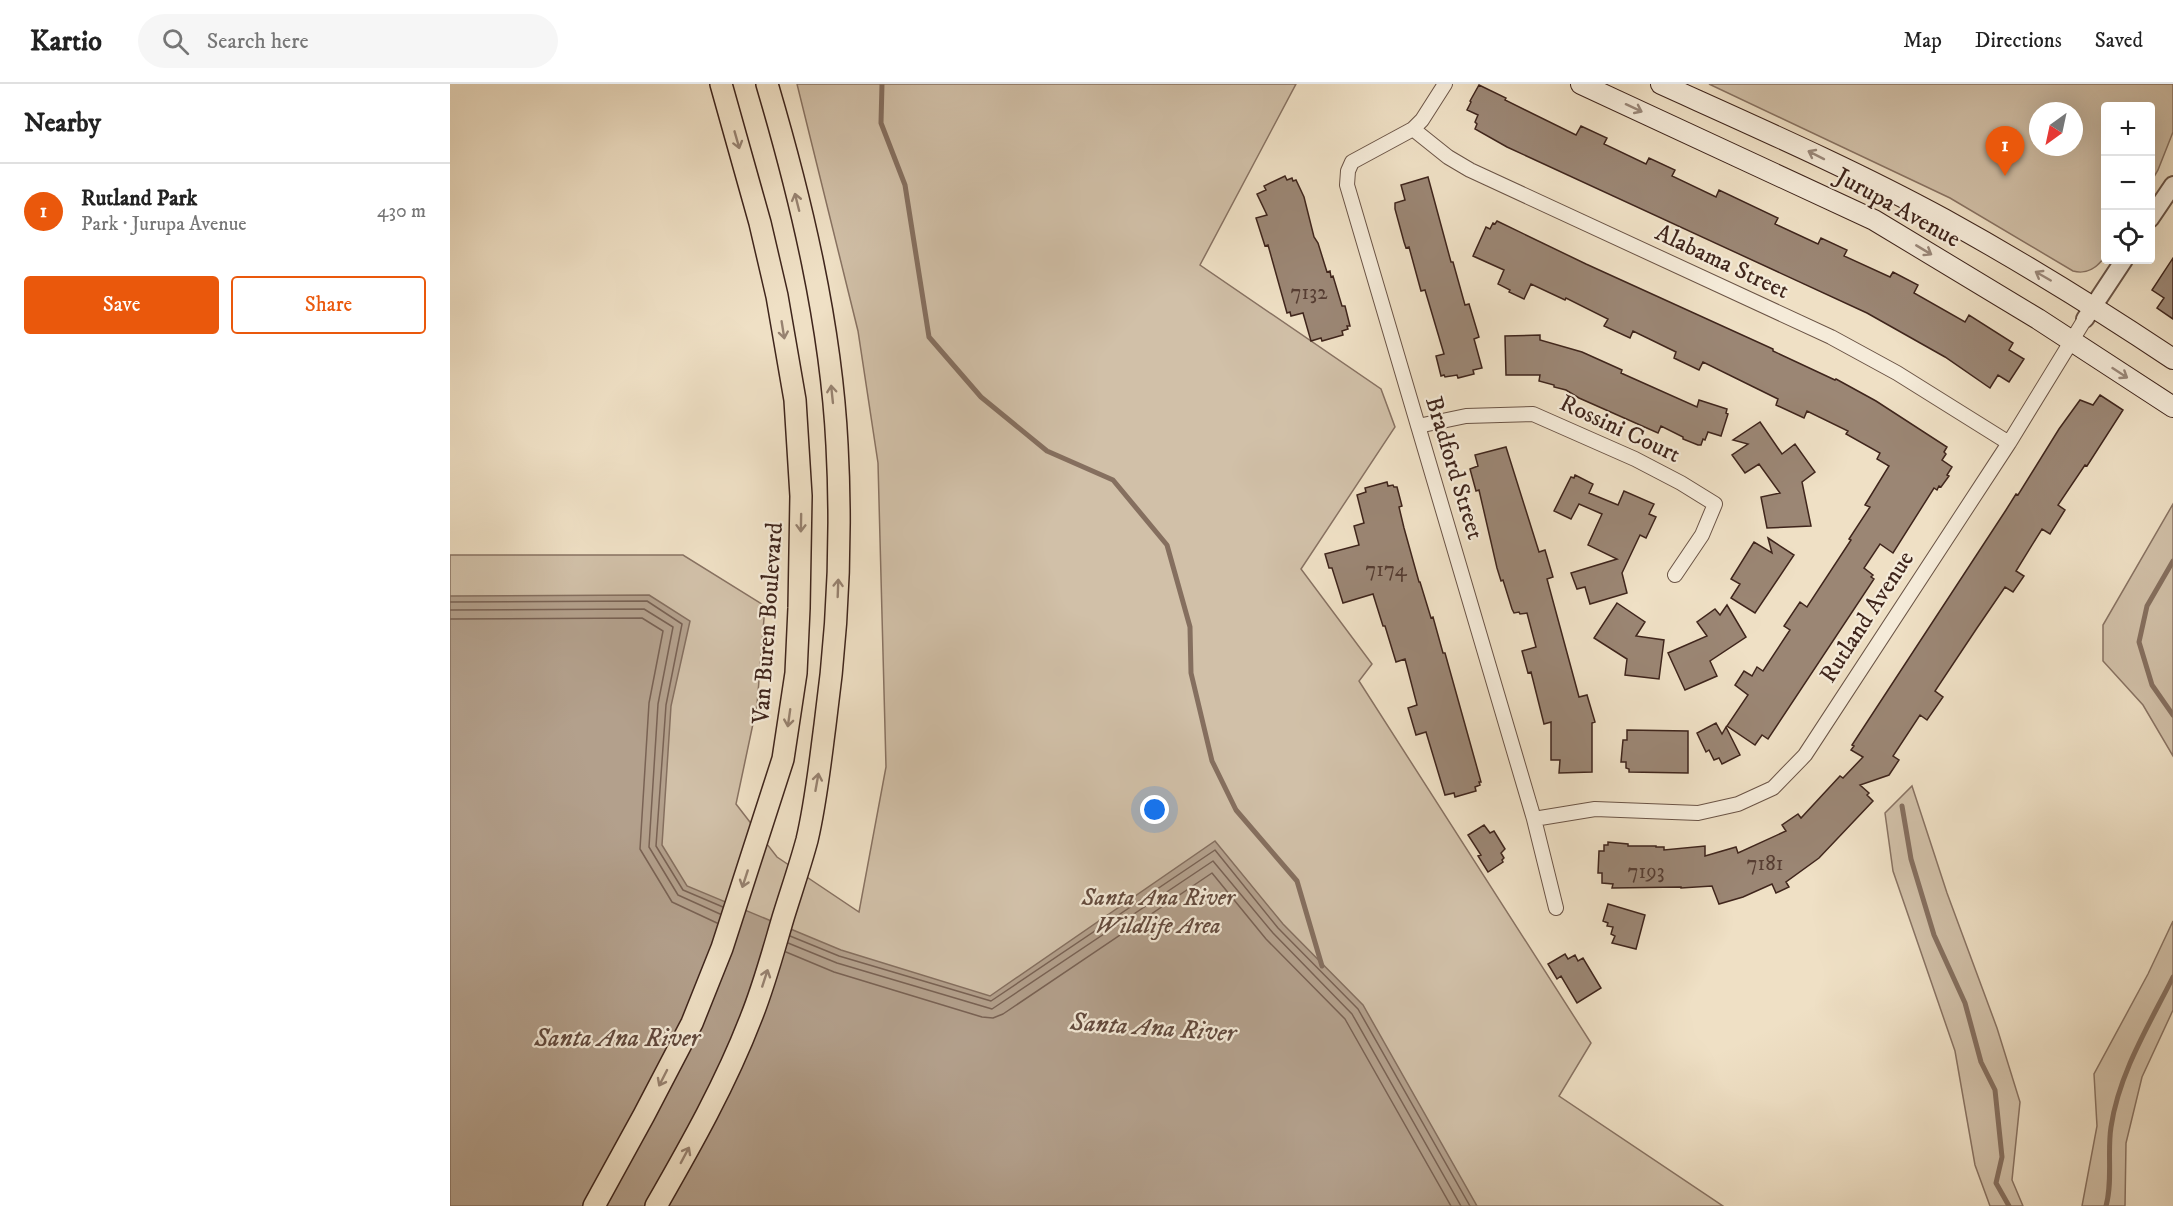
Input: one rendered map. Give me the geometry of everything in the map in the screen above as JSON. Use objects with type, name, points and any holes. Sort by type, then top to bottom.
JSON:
[{"type":"main road","name":"Van Buren Boulevard","points":[[594,1206],[692,1023],[722,948],[764,824],[783,759],[796,673],[801,496],[795,400],[777,296],[760,223],[721,84]]},
{"type":"main road","points":[[656,1206],[735,1058],[752,1016],[807,840],[818,778],[837,619],[840,542],[837,442],[828,355],[810,254],[767,84]]},
{"type":"main road","name":"Jurupa Avenue","points":[[1581,84],[1874,220],[2038,319],[2173,407]]},
{"type":"main road","name":"Jurupa Avenue","points":[[1661,84],[1803,148],[1943,218],[2089,313],[2173,359]]},
{"type":"street","name":"Bradford Street","points":[[1445,84],[1422,120],[1413,129],[1352,162],[1348,171],[1347,185],[1533,819],[1556,908]]},
{"type":"street","name":"Alabama Street","points":[[1413,129],[1448,157],[1470,170],[1831,337],[1897,373],[2009,443]]},
{"type":"street","points":[[2155,213],[2173,185]]},
{"type":"street","name":"Rutland Avenue","points":[[1533,819],[1595,809],[1698,813],[1738,804],[1773,788],[1805,755],[2009,443],[2121,264]]},
{"type":"street","name":"Rossini Court","points":[[1418,426],[1466,416],[1533,414],[1635,459],[1681,483],[1715,504],[1702,535],[1675,575]]},
{"type":"green space","name":"Santa Ana River Wildlife Area","points":[[797,84],[1296,84],[1200,265],[1381,389],[1395,427],[1301,569],[1372,664],[1359,681],[1591,1043],[1559,1096],[1723,1206],[450,1206],[450,555],[683,555],[765,606],[757,705],[736,804],[777,857],[859,912],[886,767],[878,463],[858,331]]},
{"type":"green space","points":[[1709,84],[2173,84],[2173,132],[2155,175],[2155,102],[2101,102],[2101,261],[2092,269],[2083,272],[2073,271],[1950,198]]},
{"type":"green space","points":[[2173,504],[2173,756],[2143,705],[2103,661],[2103,625]]},
{"type":"green space","points":[[1912,786],[1947,893],[1997,1028],[2020,1102],[2012,1180],[2023,1206],[1990,1206],[1975,1165],[1955,1051],[1893,871],[1885,813]]},
{"type":"green space","points":[[2173,921],[2173,1010],[2142,1077],[2126,1143],[2125,1206],[2082,1206],[2097,1126],[2094,1074],[2148,974]]},
{"type":"water","name":"Santa Ana River","points":[[649,595],[690,621],[671,706],[662,845],[687,886],[841,950],[990,996],[1215,841],[1283,924],[1363,1005],[1477,1206],[450,1206],[450,596]]},
{"type":"building","points":[[1479,85],[1576,135],[1581,126],[1607,138],[1604,144],[1646,164],[1649,158],[1675,170],[1672,176],[1716,197],[1719,190],[1778,218],[1775,224],[1818,244],[1821,238],[1847,250],[1844,256],[1890,277],[1893,272],[1918,285],[1914,293],[1965,322],[1969,315],[2013,343],[2009,350],[2024,359],[2009,382],[1998,375],[1990,388],[1945,357],[1867,313],[1507,147],[1475,129],[1478,115],[1467,110]]},
{"type":"building","points":[[1285,176],[1287,180],[1292,178],[1293,181],[1296,180],[1304,197],[1314,237],[1327,272],[1330,271],[1331,277],[1333,276],[1342,306],[1345,306],[1350,326],[1342,331],[1343,335],[1322,341],[1321,338],[1311,341],[1303,313],[1291,316],[1290,312],[1287,313],[1268,245],[1265,246],[1256,218],[1267,215],[1257,194],[1266,190],[1264,186]]},
{"type":"building","points":[[1428,177],[1451,262],[1453,262],[1465,305],[1469,304],[1479,337],[1474,339],[1482,368],[1473,370],[1474,374],[1458,378],[1457,375],[1441,376],[1436,356],[1444,354],[1425,290],[1421,291],[1409,247],[1406,248],[1395,209],[1395,203],[1405,200],[1401,185]]},
{"type":"building","points":[[1497,221],[1836,379],[1876,401],[1947,447],[1942,460],[1952,467],[1947,475],[1949,476],[1941,487],[1939,486],[1937,490],[1934,488],[1893,553],[1880,544],[1864,568],[1873,575],[1871,577],[1874,579],[1768,739],[1762,735],[1755,745],[1727,726],[1748,695],[1735,685],[1744,671],[1752,676],[1757,667],[1763,671],[1790,630],[1784,626],[1800,602],[1807,607],[1851,540],[1849,539],[1870,507],[1865,505],[1889,466],[1877,459],[1880,453],[1846,434],[1848,431],[1807,411],[1804,418],[1776,405],[1778,399],[1703,362],[1699,370],[1674,358],[1676,352],[1633,331],[1630,338],[1604,326],[1608,319],[1566,298],[1565,300],[1531,284],[1524,299],[1509,292],[1510,290],[1498,284],[1504,270],[1473,256],[1486,227],[1490,229]]},
{"type":"building","points":[[2173,258],[2173,319],[2157,308],[2164,298],[2152,290]]},
{"type":"building","points":[[1540,335],[1540,340],[1582,352],[1622,370],[1621,373],[1697,407],[1699,400],[1727,409],[1728,414],[1721,436],[1708,432],[1705,440],[1703,439],[1701,445],[1698,445],[1661,426],[1658,433],[1566,390],[1539,381],[1540,375],[1506,375],[1505,336]]},
{"type":"building","points":[[2100,395],[2123,410],[2087,466],[2085,465],[2058,505],[2065,510],[2050,534],[2042,529],[2016,571],[2024,576],[2013,592],[2005,587],[1977,628],[1935,691],[1943,697],[1927,720],[1920,715],[1893,756],[1899,760],[1889,775],[1860,785],[1869,793],[1867,795],[1873,801],[1819,858],[1786,882],[1789,887],[1776,893],[1772,884],[1743,897],[1719,904],[1712,886],[1612,888],[1613,884],[1602,883],[1602,873],[1598,873],[1599,851],[1604,851],[1604,845],[1608,845],[1608,842],[1628,844],[1628,846],[1664,847],[1664,850],[1705,846],[1705,856],[1736,847],[1738,853],[1786,831],[1782,825],[1798,814],[1801,818],[1840,776],[1843,778],[1863,757],[1851,750],[1854,746],[1852,745],[2016,494],[2018,495],[2059,429],[2080,400],[2093,405]]},
{"type":"building","points":[[1760,422],[1782,454],[1795,444],[1815,472],[1802,482],[1811,526],[1767,528],[1761,497],[1780,493],[1759,464],[1745,473],[1732,455],[1748,444],[1733,440]]},
{"type":"building","points":[[1506,447],[1539,552],[1545,550],[1553,577],[1547,579],[1579,697],[1587,695],[1595,722],[1592,723],[1592,772],[1559,773],[1560,760],[1551,760],[1551,722],[1544,724],[1531,672],[1528,673],[1522,651],[1536,647],[1527,613],[1514,613],[1512,609],[1497,568],[1479,490],[1476,491],[1470,469],[1478,466],[1475,455]]},
{"type":"building","points":[[1575,475],[1593,484],[1589,493],[1618,505],[1624,491],[1654,504],[1649,514],[1656,517],[1646,538],[1640,535],[1622,573],[1627,593],[1590,604],[1585,587],[1577,589],[1571,573],[1617,559],[1588,545],[1602,514],[1579,504],[1571,519],[1554,511],[1571,477],[1574,478]]},
{"type":"building","points":[[1387,482],[1388,486],[1397,487],[1402,506],[1399,507],[1419,582],[1431,618],[1433,617],[1443,653],[1445,653],[1481,782],[1475,787],[1476,791],[1455,797],[1454,793],[1445,795],[1426,732],[1416,735],[1408,708],[1417,705],[1405,659],[1396,662],[1373,594],[1343,603],[1325,554],[1359,545],[1354,526],[1364,523],[1357,495],[1366,492],[1365,488]]},
{"type":"building","points":[[1768,538],[1794,555],[1755,613],[1731,598],[1740,584],[1731,579],[1754,542],[1772,553]]},
{"type":"building","points":[[1617,603],[1645,622],[1636,636],[1664,640],[1659,679],[1625,675],[1627,659],[1594,638]]},
{"type":"building","points":[[1727,605],[1746,637],[1710,661],[1717,676],[1685,690],[1668,653],[1707,636],[1697,622],[1715,609],[1720,615]]},
{"type":"building","points":[[1716,723],[1722,734],[1726,727],[1740,755],[1722,764],[1719,758],[1714,760],[1709,750],[1706,752],[1697,733]]},
{"type":"building","points":[[1627,730],[1688,731],[1688,773],[1629,772],[1626,762],[1621,762],[1623,740],[1627,740]]},
{"type":"building","points":[[1484,825],[1490,833],[1494,831],[1505,849],[1501,853],[1504,858],[1503,862],[1488,872],[1478,856],[1481,855],[1468,835]]},
{"type":"building","points":[[1608,904],[1645,915],[1636,949],[1612,943],[1615,936],[1611,934],[1613,927],[1607,926],[1608,923],[1603,921]]},
{"type":"building","points":[[1565,954],[1568,959],[1575,955],[1578,961],[1583,958],[1601,988],[1577,1003],[1561,976],[1557,979],[1548,964]]},
{"type":"waterway","points":[[882,84],[881,123],[905,185],[929,337],[981,397],[1047,451],[1113,480],[1167,545],[1190,627],[1191,673],[1212,761],[1236,810],[1297,881],[1322,966]]},
{"type":"waterway","points":[[2173,561],[2147,606],[2139,642],[2152,685],[2173,715]]},
{"type":"waterway","points":[[1902,806],[1911,859],[1934,935],[1965,1003],[1981,1062],[1995,1090],[2002,1157],[1996,1183],[2009,1206]]},
{"type":"waterway","points":[[2106,1206],[2109,1187],[2110,1137],[2115,1107],[2136,1050],[2173,977]]},
{"type":"place","name":"Rutland Park","points":[[2005,176]]}]
